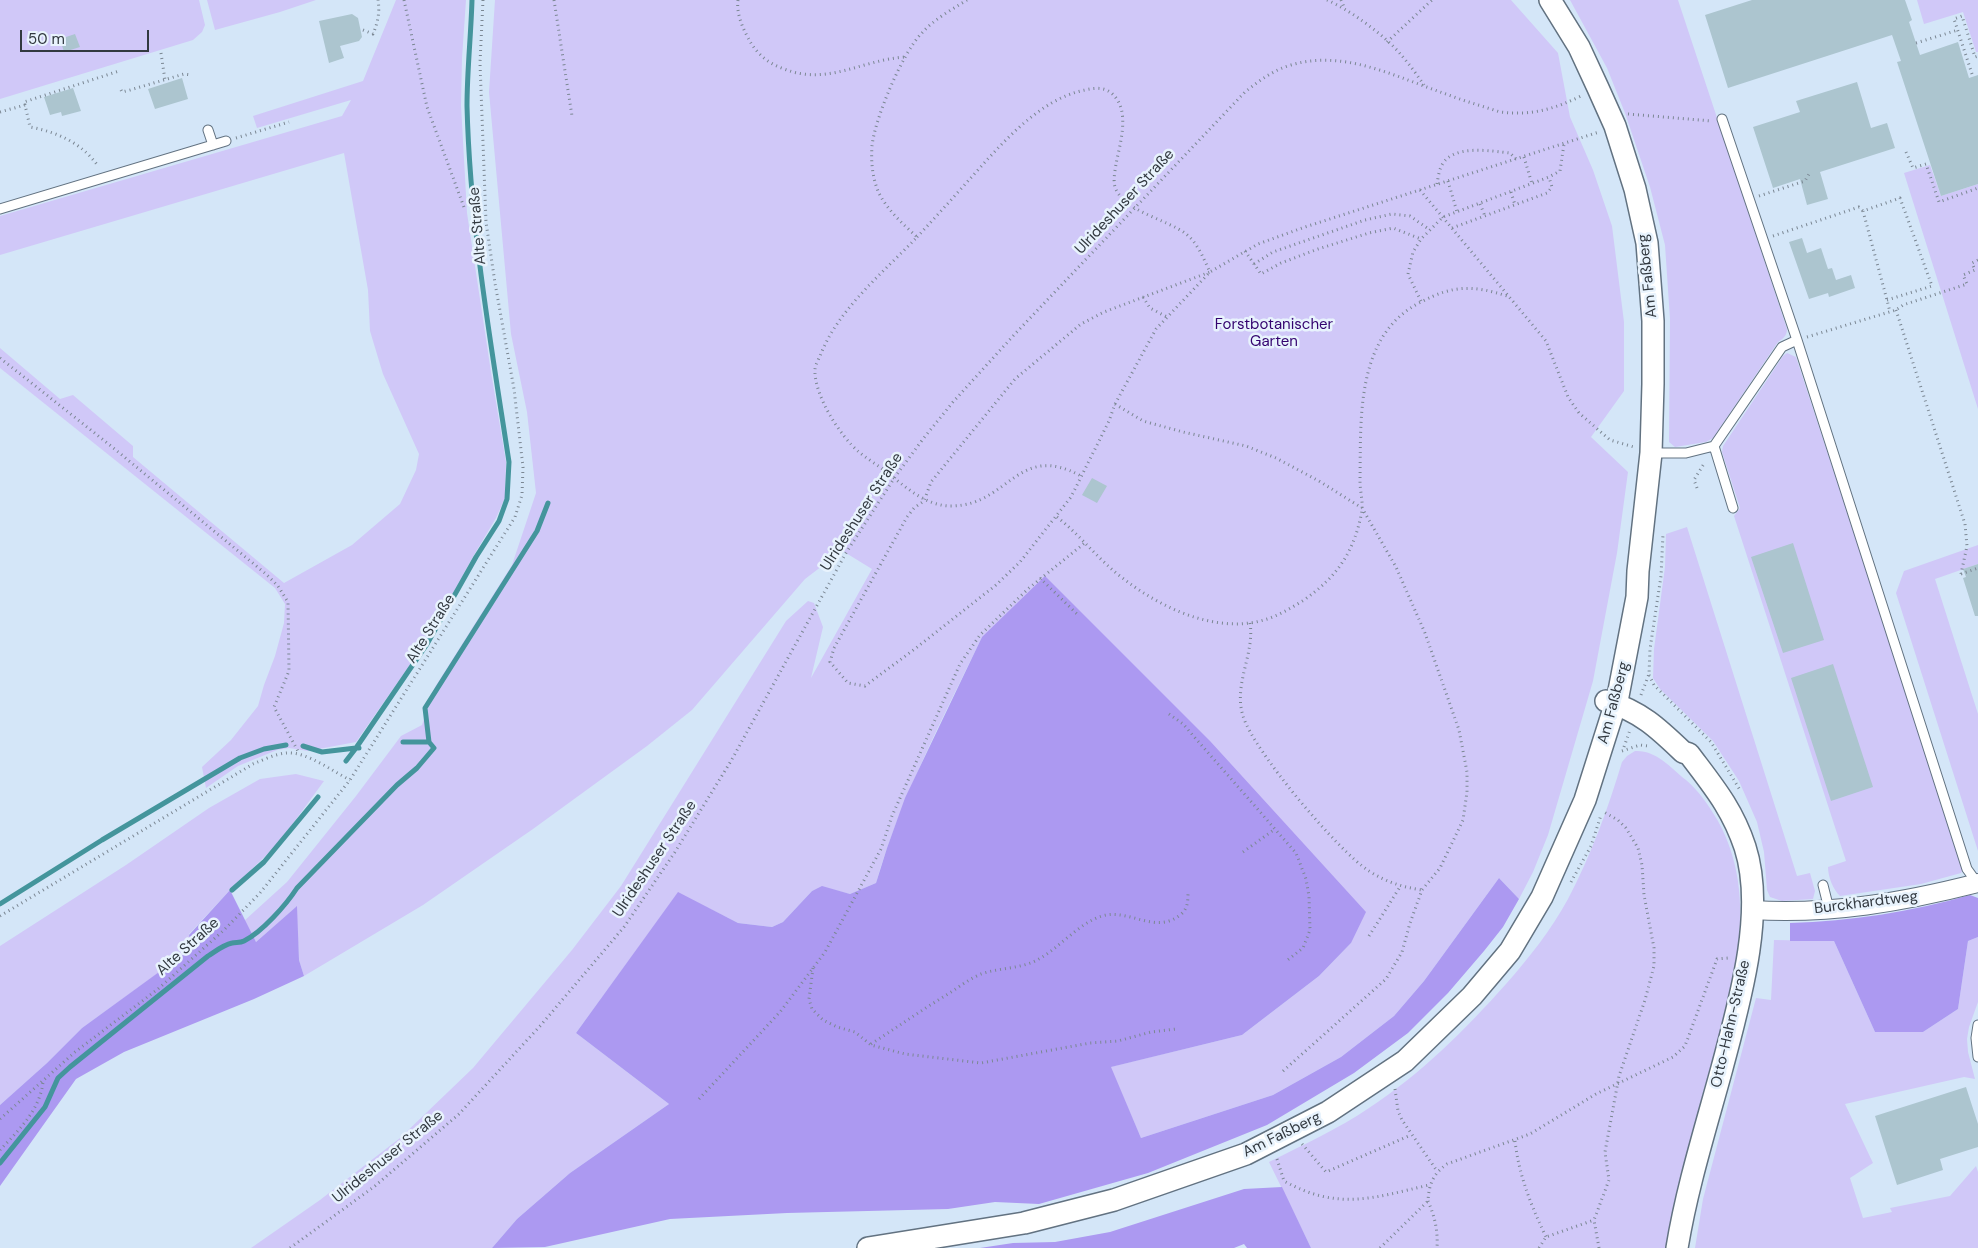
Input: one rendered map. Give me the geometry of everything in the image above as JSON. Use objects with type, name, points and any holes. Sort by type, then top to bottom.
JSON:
[{"type":"street","name":"Am Faßberg","points":[[868,1248],[1024,1223],[1114,1200],[1246,1154],[1328,1112],[1405,1061],[1472,996],[1510,950],[1542,897],[1570,830],[1577,796],[1612,698],[1630,596],[1638,571],[1651,452],[1653,321],[1646,242],[1632,180],[1615,126],[1579,47],[1550,0]]},
{"type":"street","name":"Otto-Hahn-Straße","points":[[1612,698],[1648,720],[1683,752],[1689,754],[1727,805],[1734,819],[1746,849],[1751,880],[1752,910],[1740,998],[1677,1248]]},
{"type":"street","name":"Burckhardtweg","points":[[1752,910],[1797,912],[1871,905],[1917,898],[1978,884]]},
{"type":"lane","points":[[1722,119],[1797,340],[1967,869],[1978,884]]},
{"type":"lane","points":[[208,130],[213,145]]},
{"type":"lane","points":[[0,209],[226,141]]},
{"type":"lane","points":[[1651,452],[1686,453],[1714,446],[1782,347],[1797,340]]},
{"type":"lane","points":[[1714,446],[1733,508]]},
{"type":"lane","points":[[1823,885],[1829,909]]},
{"type":"lane","points":[[1978,1025],[1976,1038],[1978,1057]]},
{"type":"path","points":[[363,30],[373,34],[378,22],[380,7],[378,0]]},
{"type":"path","points":[[404,0],[427,107],[465,210]]},
{"type":"path","name":"Alte Straße","points":[[0,1119],[75,1052],[158,989],[224,930],[260,893],[350,780],[515,517],[522,495],[523,467],[514,389],[486,222],[480,63],[483,0]]},
{"type":"path","points":[[554,0],[572,116]]},
{"type":"path","points":[[738,0],[737,6],[742,28],[755,50],[770,64],[796,74],[816,76],[842,72],[886,58],[906,57]]},
{"type":"path","points":[[917,237],[887,206],[878,192],[872,170],[872,144],[876,125],[906,57],[922,33],[967,0]]},
{"type":"path","points":[[1326,0],[1344,8],[1402,55],[1424,86]]},
{"type":"path","points":[[1341,0],[1344,8]]},
{"type":"path","points":[[1387,42],[1432,0]]},
{"type":"path","points":[[1972,74],[1954,19],[1962,16],[1975,57],[1978,56]]},
{"type":"path","points":[[1916,43],[1958,30]]},
{"type":"path","points":[[160,53],[165,80]]},
{"type":"path","name":"Ulrideshuser Straße","points":[[290,1248],[375,1186],[459,1114],[541,1024],[624,927],[675,852],[731,761],[846,553],[895,477],[953,402],[1245,92],[1275,71],[1307,61],[1343,61],[1375,68],[1500,112],[1518,114],[1553,109],[1598,88]]},
{"type":"path","points":[[107,178],[84,149],[49,131],[30,127],[24,102],[119,71]]},
{"type":"path","points":[[121,90],[122,92],[130,90],[184,74],[192,75]]},
{"type":"path","points":[[1082,476],[1056,465],[1039,465],[1021,473],[1000,490],[969,504],[938,506],[924,501],[895,477],[858,451],[842,433],[827,410],[819,392],[815,370],[825,343],[842,318],[992,153],[1023,124],[1056,100],[1077,91],[1093,88],[1105,88],[1116,97],[1121,108],[1122,129],[1114,175],[1115,186],[1123,198],[1136,208],[1187,234],[1196,244],[1210,272]]},
{"type":"path","points":[[0,112],[25,105]]},
{"type":"path","points":[[1623,114],[1710,121]]},
{"type":"path","points":[[226,141],[289,122]]},
{"type":"path","points":[[1210,272],[1156,329],[1115,404],[1109,421],[1071,497],[1020,562],[972,605],[865,686],[855,686],[848,683],[830,662],[834,648],[907,517],[914,508],[924,501],[930,482],[1015,379],[1081,324],[1104,312],[1210,272],[1258,244],[1606,129]]},
{"type":"path","points":[[1421,301],[1408,274],[1413,252],[1421,238],[1443,218],[1549,178],[1560,170],[1564,144]]},
{"type":"path","points":[[1436,185],[1442,164],[1452,156],[1472,150],[1510,153],[1516,159]]},
{"type":"path","points":[[1906,152],[1913,168],[1926,164],[1939,202],[1978,188]]},
{"type":"path","points":[[1524,157],[1532,184]]},
{"type":"path","points":[[1749,200],[1805,181],[1809,174]]},
{"type":"path","points":[[1451,228],[1547,193],[1552,187],[1549,178]]},
{"type":"path","points":[[1448,181],[1457,212]]},
{"type":"path","points":[[1420,190],[1546,341],[1568,397],[1578,413],[1610,440],[1651,452]]},
{"type":"path","points":[[1511,192],[1515,205]]},
{"type":"path","points":[[1863,211],[1900,198],[1932,286],[1887,300]]},
{"type":"path","points":[[1480,204],[1485,216]]},
{"type":"path","points":[[1763,239],[1859,207],[1863,211],[1890,312]]},
{"type":"path","points":[[1254,264],[1273,252],[1365,220],[1392,214],[1410,216],[1430,230]]},
{"type":"path","points":[[1245,252],[1260,274],[1281,263],[1318,249],[1369,233],[1393,228],[1421,238]]},
{"type":"path","points":[[1797,340],[1890,312],[1902,305],[1967,284],[1963,275],[1975,270],[1972,263],[1978,260]]},
{"type":"path","points":[[1057,517],[1086,542],[1106,564],[1151,598],[1177,611],[1194,617],[1226,623],[1250,623],[1281,614],[1324,586],[1346,559],[1356,536],[1362,508],[1360,484],[1362,408],[1366,374],[1376,348],[1393,323],[1415,304],[1431,296],[1458,288],[1486,289],[1507,296]]},
{"type":"path","points":[[1900,296],[1902,305]]},
{"type":"path","points":[[1143,297],[1150,308],[1166,317]]},
{"type":"path","points":[[1896,310],[1965,524],[1967,546],[1961,574],[1978,568]]},
{"type":"path","points":[[0,358],[111,446],[278,586],[288,602],[289,671],[274,707],[299,753]]},
{"type":"path","points":[[1115,404],[1143,421],[1246,446],[1276,458],[1319,481],[1362,508],[1396,567],[1425,633],[1459,730],[1467,772],[1467,792],[1463,820],[1440,868],[1422,890],[1402,952],[1386,979],[1282,1072]]},
{"type":"path","points":[[1697,488],[1694,480],[1714,446]]},
{"type":"path","points":[[700,1100],[780,1012],[825,952],[881,849],[892,816],[960,664],[980,635],[1040,578],[1086,542]]},
{"type":"path","points":[[1040,578],[1077,614]]},
{"type":"path","points":[[1250,623],[1252,635],[1242,674],[1239,697],[1242,716],[1250,732],[1270,762],[1345,851],[1368,870],[1400,886],[1422,890]]},
{"type":"path","points":[[1168,714],[1183,724],[1296,853],[1306,879],[1309,896],[1310,930],[1307,942],[1303,948],[1285,962]]},
{"type":"path","points":[[1620,759],[1622,751]]},
{"type":"path","points":[[0,916],[253,764],[285,753],[299,753],[350,780]]},
{"type":"path","points":[[1568,888],[1590,846],[1605,802]]},
{"type":"path","points":[[1599,1248],[1594,1220],[1609,1180],[1605,1152],[1619,1076],[1654,966],[1654,948],[1644,895],[1642,865],[1638,848],[1626,828],[1618,820],[1602,811]]},
{"type":"path","points":[[1243,852],[1275,829]]},
{"type":"path","points":[[1369,936],[1400,886]]},
{"type":"path","points":[[871,1045],[907,1019],[979,975],[997,969],[1016,968],[1034,962],[1081,927],[1102,916],[1119,915],[1159,924],[1175,919],[1184,912],[1188,900],[1188,891]]},
{"type":"path","points":[[1438,1248],[1438,1234],[1434,1215],[1428,1201],[1429,1185],[1437,1171],[1460,1158],[1515,1141],[1530,1134],[1596,1094],[1673,1057],[1684,1046],[1717,959]]},
{"type":"path","points":[[813,968],[809,999],[812,1009],[823,1020],[837,1027],[855,1032],[871,1045],[905,1054],[981,1063],[1080,1045],[1118,1041],[1150,1032],[1176,1028]]},
{"type":"path","points":[[0,1150],[33,1111],[42,1090],[43,1082]]},
{"type":"path","points":[[1395,1082],[1398,1111],[1437,1171]]},
{"type":"path","points":[[1299,1140],[1326,1172],[1412,1135]]},
{"type":"path","points":[[1515,1141],[1522,1182],[1546,1237]]},
{"type":"path","points":[[1275,1154],[1284,1181],[1302,1191],[1320,1197],[1344,1200],[1366,1198],[1429,1185]]},
{"type":"path","points":[[1380,1248],[1428,1201]]},
{"type":"path","points":[[1539,1248],[1546,1237],[1594,1220]]},
{"type":"green space","points":[[0,0],[199,0],[205,25],[202,32],[193,40],[0,99]]},
{"type":"green space","points":[[207,0],[316,0],[215,30]]},
{"type":"green space","points":[[396,0],[466,0],[461,105],[467,213],[506,462],[505,498],[496,518],[426,642],[356,742],[308,751],[289,748],[277,750],[238,766],[206,788],[202,767],[231,740],[258,706],[284,623],[285,604],[275,588],[0,368],[0,348],[60,399],[73,395],[133,446],[133,457],[284,583],[352,545],[400,504],[416,470],[419,454],[383,374],[370,331],[368,290],[344,153],[0,255],[0,216],[342,116],[351,100],[257,128],[253,116],[363,81]]},
{"type":"green space","name":"Forstbotanischer Garten","points":[[495,0],[1511,0],[1558,53],[1570,117],[1593,170],[1612,226],[1624,322],[1624,391],[1591,437],[1628,472],[1617,553],[1593,681],[1548,835],[1533,872],[1519,899],[1499,878],[1424,981],[1394,1016],[1341,1057],[1273,1095],[1141,1138],[1110,1067],[1242,1035],[1319,976],[1351,943],[982,637],[910,789],[876,883],[850,894],[822,887],[812,891],[783,922],[772,927],[738,923],[678,893],[576,1033],[669,1104],[570,1173],[517,1219],[492,1248],[251,1248],[320,1200],[400,1138],[473,1068],[572,950],[621,886],[786,621],[808,601],[814,603],[823,627],[811,678],[872,569],[841,550],[834,561],[830,560],[805,579],[692,710],[647,746],[533,829],[423,905],[304,976],[299,960],[296,907],[256,942],[244,921],[287,882],[401,736],[422,725],[435,687],[512,565],[536,493],[527,412],[511,334],[489,92]]},
{"type":"green space","points":[[1570,0],[1678,0],[1787,329],[1785,336],[1778,342],[1713,438],[1706,442],[1675,447],[1669,442],[1670,319],[1665,245],[1650,187],[1625,113],[1607,68]]},
{"type":"green space","points":[[1917,0],[1978,0],[1978,52],[1976,52],[1963,12],[1924,24]]},
{"type":"green space","points":[[1930,165],[1941,196],[1978,184],[1978,409],[1904,173]]},
{"type":"green space","points":[[1787,353],[1796,357],[1964,868],[1961,873],[1921,884],[1840,896],[1830,879],[1828,867],[1846,861],[1734,516],[1740,508],[1722,452],[1723,446],[1783,356]]},
{"type":"green space","points":[[1687,527],[1797,876],[1810,873],[1815,891],[1813,899],[1782,901],[1770,897],[1767,890],[1764,852],[1757,822],[1739,781],[1713,741],[1660,689],[1653,678],[1654,649],[1665,567],[1666,534]]},
{"type":"green space","points":[[1978,545],[1978,564],[1935,579],[1978,714],[1978,851],[1896,593],[1904,571]]},
{"type":"green space","points":[[1635,751],[1650,753],[1662,760],[1691,784],[1704,799],[1718,821],[1732,854],[1739,889],[1740,924],[1730,996],[1691,1138],[1665,1248],[1311,1248],[1269,1162],[1345,1123],[1407,1081],[1475,1018],[1506,984],[1539,943],[1568,899],[1598,832],[1622,762]]},
{"type":"green space","points":[[296,774],[324,781],[278,844],[230,890],[189,934],[193,948],[82,1028],[47,1063],[0,1105],[0,946],[126,865],[209,808],[260,779]]},
{"type":"green space","points":[[1978,937],[1978,1002],[1969,1027],[1967,1039],[1968,1052],[1975,1079],[1964,1077],[1845,1104],[1873,1163],[1850,1178],[1863,1218],[1892,1212],[1890,1208],[1950,1196],[1976,1166],[1978,1172],[1978,1248],[1695,1248],[1703,1199],[1756,998],[1771,1000],[1774,940],[1834,941],[1875,1032],[1923,1032],[1958,1009],[1968,941]]},
{"type":"shaded area","points":[[1045,576],[1210,741],[1366,912],[1351,943],[1319,976],[1242,1035],[1111,1067],[1141,1138],[1273,1095],[1341,1057],[1394,1016],[1424,981],[1499,878],[1519,899],[1503,927],[1484,951],[1448,993],[1408,1033],[1354,1073],[1267,1125],[1148,1173],[1039,1204],[995,1202],[948,1209],[787,1213],[670,1219],[545,1247],[492,1248],[517,1219],[570,1173],[669,1104],[576,1033],[678,892],[738,923],[772,927],[783,922],[812,891],[822,886],[850,894],[876,883],[905,798],[982,637]]},
{"type":"shaded area","points":[[230,890],[256,942],[297,906],[299,960],[304,976],[254,999],[124,1052],[76,1079],[0,1186],[0,1105],[47,1063],[82,1028],[192,948],[189,935]]},
{"type":"shaded area","points":[[1970,895],[1978,898],[1978,937],[1968,941],[1958,1009],[1923,1032],[1875,1032],[1834,941],[1790,941],[1790,923],[1881,915]]},
{"type":"shaded area","points":[[1282,1187],[1311,1248],[1247,1248],[1244,1244],[1234,1248],[980,1248],[1013,1243],[1055,1242],[1110,1232],[1244,1189]]},
{"type":"building","points":[[1752,0],[1905,0],[1912,20],[1909,22],[1920,55],[1958,42],[1969,78],[1978,75],[1978,184],[1941,196],[1897,62],[1901,61],[1892,35],[1728,88],[1705,15]]},
{"type":"building","points":[[352,14],[358,18],[362,37],[359,41],[340,46],[344,58],[329,63],[319,21]]},
{"type":"building","points":[[75,34],[80,47],[64,52],[60,39]]},
{"type":"building","points":[[182,78],[188,99],[155,109],[148,89]]},
{"type":"building","points":[[1857,82],[1871,128],[1887,123],[1895,148],[1820,172],[1828,199],[1807,205],[1800,179],[1773,188],[1753,127],[1800,112],[1796,101]]},
{"type":"building","points":[[73,88],[81,111],[62,116],[61,112],[50,115],[44,97]]},
{"type":"building","points":[[1802,238],[1807,253],[1821,248],[1828,269],[1832,268],[1836,280],[1851,275],[1855,288],[1829,297],[1828,293],[1809,299],[1789,242]]},
{"type":"building","points":[[1092,478],[1107,486],[1097,503],[1082,495]]},
{"type":"building","points":[[1793,543],[1824,640],[1783,653],[1751,557]]},
{"type":"building","points":[[1978,564],[1978,616],[1975,616],[1963,578],[1966,577],[1963,569]]},
{"type":"building","points":[[1833,664],[1873,787],[1831,801],[1791,678]]},
{"type":"building","points":[[1966,1087],[1978,1124],[1978,1147],[1940,1159],[1943,1170],[1897,1185],[1875,1116]]},
{"type":"waterway","points":[[359,748],[356,748],[427,644],[476,557],[499,521],[507,499],[509,462],[482,285],[472,196],[467,106],[472,0]]},
{"type":"waterway","points":[[429,742],[425,708],[537,531],[548,503]]},
{"type":"waterway","points":[[0,1163],[45,1107],[58,1078],[208,956],[226,945],[244,941],[266,925],[297,888],[397,785],[417,768],[434,748],[429,742],[403,742]]},
{"type":"waterway","points":[[0,904],[102,840],[240,758],[264,749],[286,745]]},
{"type":"waterway","points":[[303,746],[322,752],[356,748]]},
{"type":"waterway","points":[[346,761],[356,748]]},
{"type":"waterway","points":[[232,890],[264,862],[318,797]]}]
